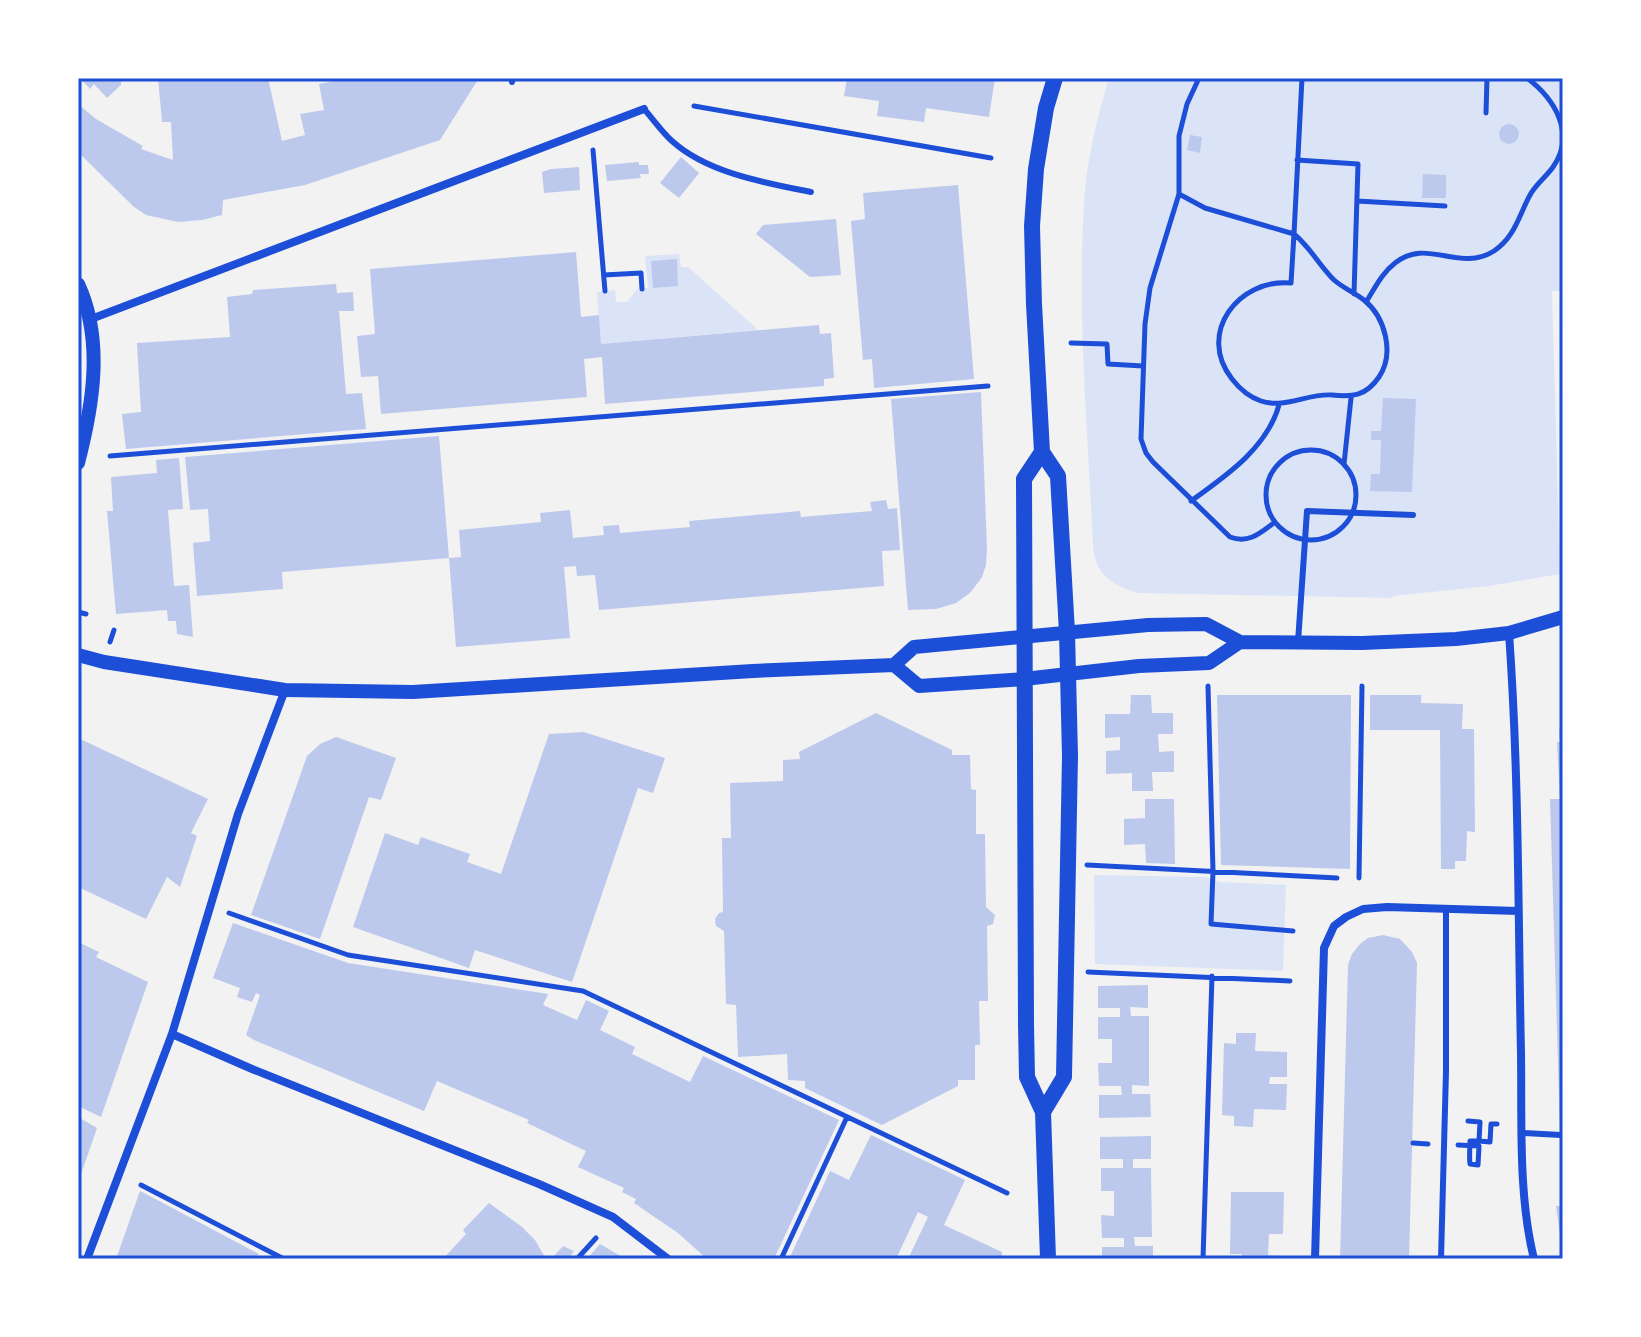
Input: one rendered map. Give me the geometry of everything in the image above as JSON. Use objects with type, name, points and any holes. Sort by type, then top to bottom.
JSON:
[{"type":"main road","points":[[1043,1112],[1064,1077],[1070,756],[1058,476],[1042,452],[1032,226],[1036,169],[1046,108],[1055,78]]},
{"type":"main road","points":[[1042,452],[1024,479],[1024,679],[1027,1077],[1043,1112],[1048,1259]]},
{"type":"street","points":[[91,319],[644,109]]},
{"type":"street","points":[[78,284],[91,319],[93,384],[89,418],[78,463]]},
{"type":"street","points":[[78,655],[104,662],[285,690],[413,692],[894,665],[914,647],[1148,625],[1206,624],[1240,642],[1298,643],[1441,639],[1509,633],[1563,617]]},
{"type":"street","points":[[1509,633],[1516,724],[1523,1133],[1528,1235],[1534,1259]]},
{"type":"street","points":[[894,665],[919,686],[1024,679],[1139,666],[1209,663],[1240,642]]},
{"type":"street","points":[[87,1259],[172,1034],[238,814],[285,690]]},
{"type":"street","points":[[1315,1259],[1322,996],[1327,937],[1334,926],[1363,909],[1518,911]]},
{"type":"street","points":[[172,1034],[613,1217],[668,1259]]},
{"type":"lane","points":[[644,109],[674,143],[702,159],[737,176],[811,192]]},
{"type":"lane","points":[[1298,643],[1307,511],[1413,515]]},
{"type":"lane","points":[[1441,1259],[1446,909]]},
{"type":"lane","points":[[1523,1133],[1561,1135]]},
{"type":"path","points":[[1199,78],[1187,104],[1179,136],[1179,194],[1150,288],[1141,439],[1146,453],[1230,537],[1241,541],[1254,537],[1275,522]]},
{"type":"path","points":[[1179,194],[1215,212],[1294,234],[1332,278],[1366,302],[1380,320],[1386,338],[1387,356],[1373,385],[1351,397],[1323,395],[1279,405],[1259,401],[1239,388],[1225,371],[1217,347],[1219,328],[1233,305],[1249,293],[1270,285],[1291,283],[1294,234],[1297,160],[1302,78]]},
{"type":"path","points":[[1427,78],[1451,78]]},
{"type":"path","points":[[1486,113],[1487,78]]},
{"type":"path","points":[[1366,302],[1382,277],[1406,256],[1419,252],[1459,259],[1476,258],[1503,244],[1513,232],[1533,190],[1554,166],[1561,150],[1560,118],[1554,104],[1527,78]]},
{"type":"path","points":[[694,106],[991,158]]},
{"type":"path","points":[[593,150],[605,291]]},
{"type":"path","points":[[1297,160],[1358,164],[1354,294]]},
{"type":"path","points":[[1357,201],[1445,206]]},
{"type":"path","points":[[604,275],[641,273],[642,289]]},
{"type":"path","points":[[1071,343],[1107,344],[1108,364],[1143,366]]},
{"type":"path","points":[[110,456],[988,386]]},
{"type":"path","points":[[1344,465],[1351,397]]},
{"type":"path","points":[[1191,501],[1240,465],[1275,418],[1279,405]]},
{"type":"path","points":[[78,612],[86,614]]},
{"type":"path","points":[[1208,686],[1213,871],[1211,924],[1293,931]]},
{"type":"path","points":[[1359,878],[1362,686]]},
{"type":"path","points":[[1086,865],[1337,878]]},
{"type":"path","points":[[229,913],[348,955],[583,991],[1007,1193]]},
{"type":"path","points":[[1085,972],[1290,981]]},
{"type":"path","points":[[1203,1259],[1212,976]]},
{"type":"path","points":[[781,1259],[847,1117]]},
{"type":"path","points":[[1468,1121],[1480,1122],[1479,1141]]},
{"type":"path","points":[[1478,1151],[1478,1165],[1470,1164],[1470,1141],[1490,1142],[1491,1124],[1497,1124]]},
{"type":"path","points":[[141,1185],[284,1259]]},
{"type":"path","points":[[577,1259],[596,1238]]},
{"type":"shaded area","points":[[1109,78],[1563,78],[1563,291],[1552,291],[1560,574],[1390,598],[1138,593],[1107,578],[1098,565],[1093,547],[1084,375],[1082,247],[1087,172]]},
{"type":"shaded area","points":[[679,254],[681,267],[688,267],[756,330],[601,344],[597,292],[615,290],[616,302],[627,302],[637,289],[648,288],[645,256]]},
{"type":"shaded area","points":[[1094,875],[1206,877],[1219,882],[1286,885],[1283,971],[1095,964]]},
{"type":"building","points":[[80,78],[121,78],[121,85],[107,98],[94,84],[90,89]]},
{"type":"building","points":[[158,78],[268,78],[282,141],[305,135],[300,114],[324,110],[319,84],[349,78],[479,78],[440,140],[305,185],[223,200],[222,215],[178,222],[146,215],[134,207],[78,152],[78,104],[96,119],[143,146],[141,149],[173,160],[171,122],[162,122]]},
{"type":"building","points":[[847,78],[995,78],[989,117],[926,108],[924,122],[877,116],[879,101],[844,96]]},
{"type":"building","points":[[1509,124],[1516,127],[1519,134],[1516,141],[1509,144],[1502,141],[1499,134],[1502,127]]},
{"type":"building","points":[[1190,135],[1202,137],[1200,153],[1187,150]]},
{"type":"building","points":[[681,157],[699,173],[679,198],[660,183]]},
{"type":"building","points":[[639,162],[639,165],[648,165],[649,174],[640,174],[641,178],[607,181],[605,165]]},
{"type":"building","points":[[579,167],[580,190],[544,193],[542,172]]},
{"type":"building","points":[[1423,174],[1446,175],[1446,198],[1422,198]]},
{"type":"building","points":[[958,185],[974,379],[874,388],[872,359],[863,360],[851,221],[865,219],[863,193]]},
{"type":"building","points":[[836,219],[841,275],[810,277],[756,234],[763,225]]},
{"type":"building","points":[[576,252],[581,317],[599,315],[601,344],[819,325],[820,334],[831,333],[834,378],[824,379],[824,386],[605,404],[602,357],[584,359],[587,397],[381,414],[378,376],[361,377],[357,336],[375,334],[370,269]]},
{"type":"building","points":[[677,259],[678,286],[653,288],[651,261]]},
{"type":"building","points":[[336,284],[337,293],[353,292],[354,311],[339,311],[346,394],[362,393],[366,429],[126,449],[122,414],[141,412],[137,343],[230,337],[227,297],[252,294],[253,290]]},
{"type":"building","points":[[981,392],[987,548],[982,577],[971,592],[956,603],[936,609],[908,610],[891,399]]},
{"type":"building","points":[[1383,398],[1416,399],[1412,492],[1370,491],[1371,474],[1380,474],[1381,440],[1371,440],[1371,431],[1381,431]]},
{"type":"building","points":[[439,436],[449,558],[282,572],[283,589],[197,596],[193,543],[210,541],[208,509],[190,510],[185,457]]},
{"type":"building","points":[[179,458],[183,509],[168,510],[174,586],[189,585],[193,637],[177,634],[176,621],[168,621],[167,610],[116,614],[107,511],[113,511],[111,477],[157,473],[156,460]]},
{"type":"building","points":[[886,500],[888,509],[897,508],[900,550],[882,551],[884,586],[599,610],[595,575],[577,576],[576,566],[564,567],[570,638],[456,647],[449,558],[461,557],[459,530],[541,522],[540,513],[570,510],[573,538],[604,535],[603,526],[619,525],[620,533],[690,527],[689,521],[800,511],[801,517],[872,511],[870,502]]},
{"type":"building","points":[[1131,695],[1151,695],[1152,713],[1173,713],[1173,734],[1158,734],[1159,752],[1174,751],[1174,772],[1152,772],[1153,791],[1132,791],[1132,773],[1106,774],[1106,751],[1120,750],[1120,737],[1105,738],[1105,714],[1130,714]]},
{"type":"building","points":[[1217,695],[1351,695],[1350,869],[1221,865]]},
{"type":"building","points":[[1370,695],[1421,695],[1421,703],[1463,704],[1462,729],[1474,729],[1475,832],[1467,831],[1466,861],[1455,861],[1455,869],[1441,869],[1440,730],[1370,730]]},
{"type":"building","points":[[876,713],[952,750],[952,755],[970,755],[971,789],[976,790],[976,834],[985,834],[986,907],[995,915],[993,924],[987,926],[988,1001],[979,1001],[980,1045],[975,1045],[975,1080],[958,1080],[958,1086],[882,1125],[805,1088],[805,1081],[788,1080],[787,1054],[738,1057],[736,1005],[726,1004],[724,931],[716,926],[715,919],[723,912],[722,838],[731,838],[730,783],[783,781],[783,760],[800,759],[799,752]]},
{"type":"building","points":[[1559,729],[1563,729],[1563,1130],[1560,1130],[1550,799],[1560,799]]},
{"type":"building","points":[[584,732],[665,758],[653,793],[638,788],[572,982],[475,950],[469,968],[353,927],[385,833],[418,845],[421,837],[470,854],[467,862],[501,874],[549,734]]},
{"type":"building","points":[[336,737],[396,758],[381,800],[369,797],[320,939],[251,915],[307,756],[320,744]]},
{"type":"building","points":[[78,738],[208,799],[191,833],[197,836],[180,887],[167,877],[146,919],[78,887]]},
{"type":"building","points":[[1145,799],[1174,799],[1175,864],[1146,863],[1145,844],[1124,845],[1124,819],[1145,818]]},
{"type":"building","points":[[233,923],[348,963],[548,994],[543,1005],[577,1020],[586,1000],[609,1011],[600,1030],[635,1047],[632,1054],[690,1082],[703,1056],[839,1120],[774,1259],[707,1259],[678,1233],[634,1203],[636,1199],[622,1192],[624,1188],[578,1167],[586,1151],[527,1123],[529,1120],[437,1081],[424,1111],[246,1035],[260,995],[256,993],[252,1002],[237,997],[240,988],[213,978]]},
{"type":"building","points":[[1383,935],[1400,939],[1417,963],[1409,1259],[1340,1259],[1348,965],[1360,944],[1368,938]]},
{"type":"building","points":[[78,942],[99,952],[96,957],[148,982],[101,1117],[78,1106]]},
{"type":"building","points":[[1148,985],[1148,1008],[1130,1007],[1131,1016],[1149,1016],[1149,1086],[1132,1085],[1132,1094],[1150,1094],[1151,1117],[1099,1118],[1099,1095],[1122,1095],[1121,1086],[1099,1086],[1098,1063],[1112,1063],[1112,1039],[1098,1039],[1098,1017],[1120,1017],[1120,1008],[1098,1008],[1098,986]]},
{"type":"building","points":[[1236,1033],[1256,1033],[1255,1051],[1287,1052],[1287,1077],[1270,1077],[1269,1084],[1287,1084],[1286,1110],[1254,1109],[1253,1127],[1234,1126],[1234,1116],[1222,1115],[1224,1043],[1236,1044]]},
{"type":"building","points":[[78,1117],[97,1128],[78,1183]]},
{"type":"building","points":[[871,1135],[965,1180],[944,1225],[1002,1252],[1002,1259],[908,1259],[928,1217],[918,1212],[896,1259],[789,1259],[830,1171],[849,1180]]},
{"type":"building","points":[[1151,1136],[1151,1159],[1133,1159],[1133,1168],[1151,1168],[1152,1237],[1134,1237],[1135,1246],[1153,1246],[1153,1259],[1102,1259],[1102,1247],[1124,1247],[1124,1238],[1102,1238],[1101,1215],[1114,1216],[1114,1191],[1101,1191],[1101,1168],[1123,1168],[1123,1159],[1100,1159],[1100,1137]]},
{"type":"building","points":[[140,1191],[259,1254],[255,1259],[116,1259]]},
{"type":"building","points":[[1231,1192],[1284,1192],[1283,1234],[1269,1234],[1268,1255],[1282,1256],[1282,1259],[1242,1259],[1242,1254],[1230,1254]]},
{"type":"building","points":[[489,1203],[522,1227],[535,1240],[546,1259],[443,1259],[466,1234],[463,1230]]},
{"type":"building","points":[[1556,1206],[1563,1206],[1563,1243],[1561,1243]]},
{"type":"building","points":[[600,1244],[619,1255],[624,1259],[587,1259]]},
{"type":"building","points":[[563,1246],[574,1251],[568,1259],[551,1259]]}]
